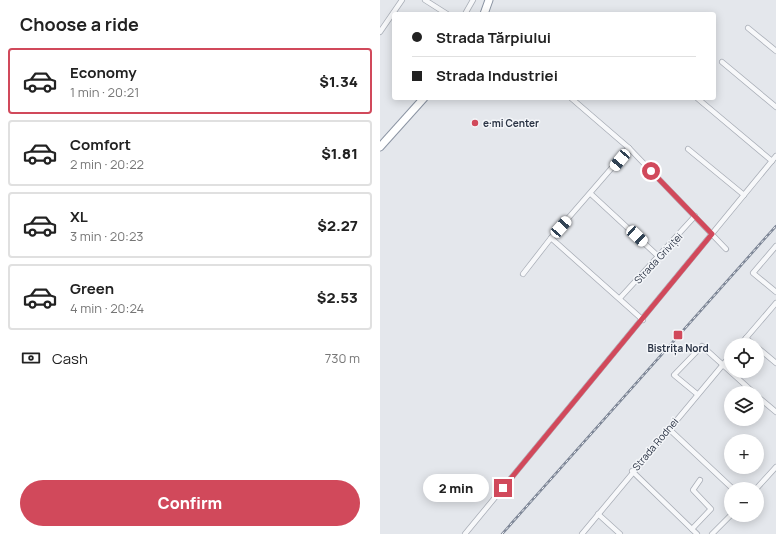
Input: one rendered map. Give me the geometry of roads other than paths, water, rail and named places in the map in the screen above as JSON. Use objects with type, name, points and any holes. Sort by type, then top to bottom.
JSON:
[{"type":"highway","points":[[485,12],[490,0]]},
{"type":"highway","points":[[380,147],[422,100]]},
{"type":"street","points":[[394,12],[402,0]]},
{"type":"street","points":[[425,0],[444,12]]},
{"type":"street","points":[[466,12],[473,0]]},
{"type":"street","points":[[380,32],[392,15]]},
{"type":"street","points":[[748,28],[776,51]]},
{"type":"street","points":[[722,62],[776,107]]},
{"type":"street","points":[[573,100],[629,148],[726,248]]},
{"type":"street","points":[[699,100],[772,161]]},
{"type":"street","points":[[523,274],[551,238],[591,194],[629,148]]},
{"type":"street","points":[[688,149],[744,195]]},
{"type":"street","points":[[465,534],[643,320],[776,156]]},
{"type":"street","points":[[591,194],[659,257]]},
{"type":"street","name":"Strada Griviței","points":[[620,298],[695,216]]},
{"type":"street","points":[[551,238],[643,320]]},
{"type":"street","points":[[776,246],[753,273],[776,292]]},
{"type":"street","points":[[746,338],[776,303]]},
{"type":"street","points":[[697,394],[674,375],[702,346],[746,386]]},
{"type":"street","points":[[764,353],[776,363]]},
{"type":"street","name":"Strada Rodnei","points":[[582,534],[632,471],[723,365]]},
{"type":"street","points":[[764,402],[776,412]]},
{"type":"street","points":[[669,429],[726,482]]},
{"type":"street","points":[[762,482],[776,467]]},
{"type":"street","points":[[632,471],[697,534]]},
{"type":"street","points":[[692,529],[711,509],[694,490],[700,480]]},
{"type":"street","points":[[598,514],[620,534]]},
{"type":"street","points":[[712,534],[724,522]]},
{"type":"railway","points":[[502,534],[776,226]]},
{"type":"place","name":"e·mi Center","points":[[475,123]]},
{"type":"place","name":"Bistrița Nord","points":[[678,335]]}]
